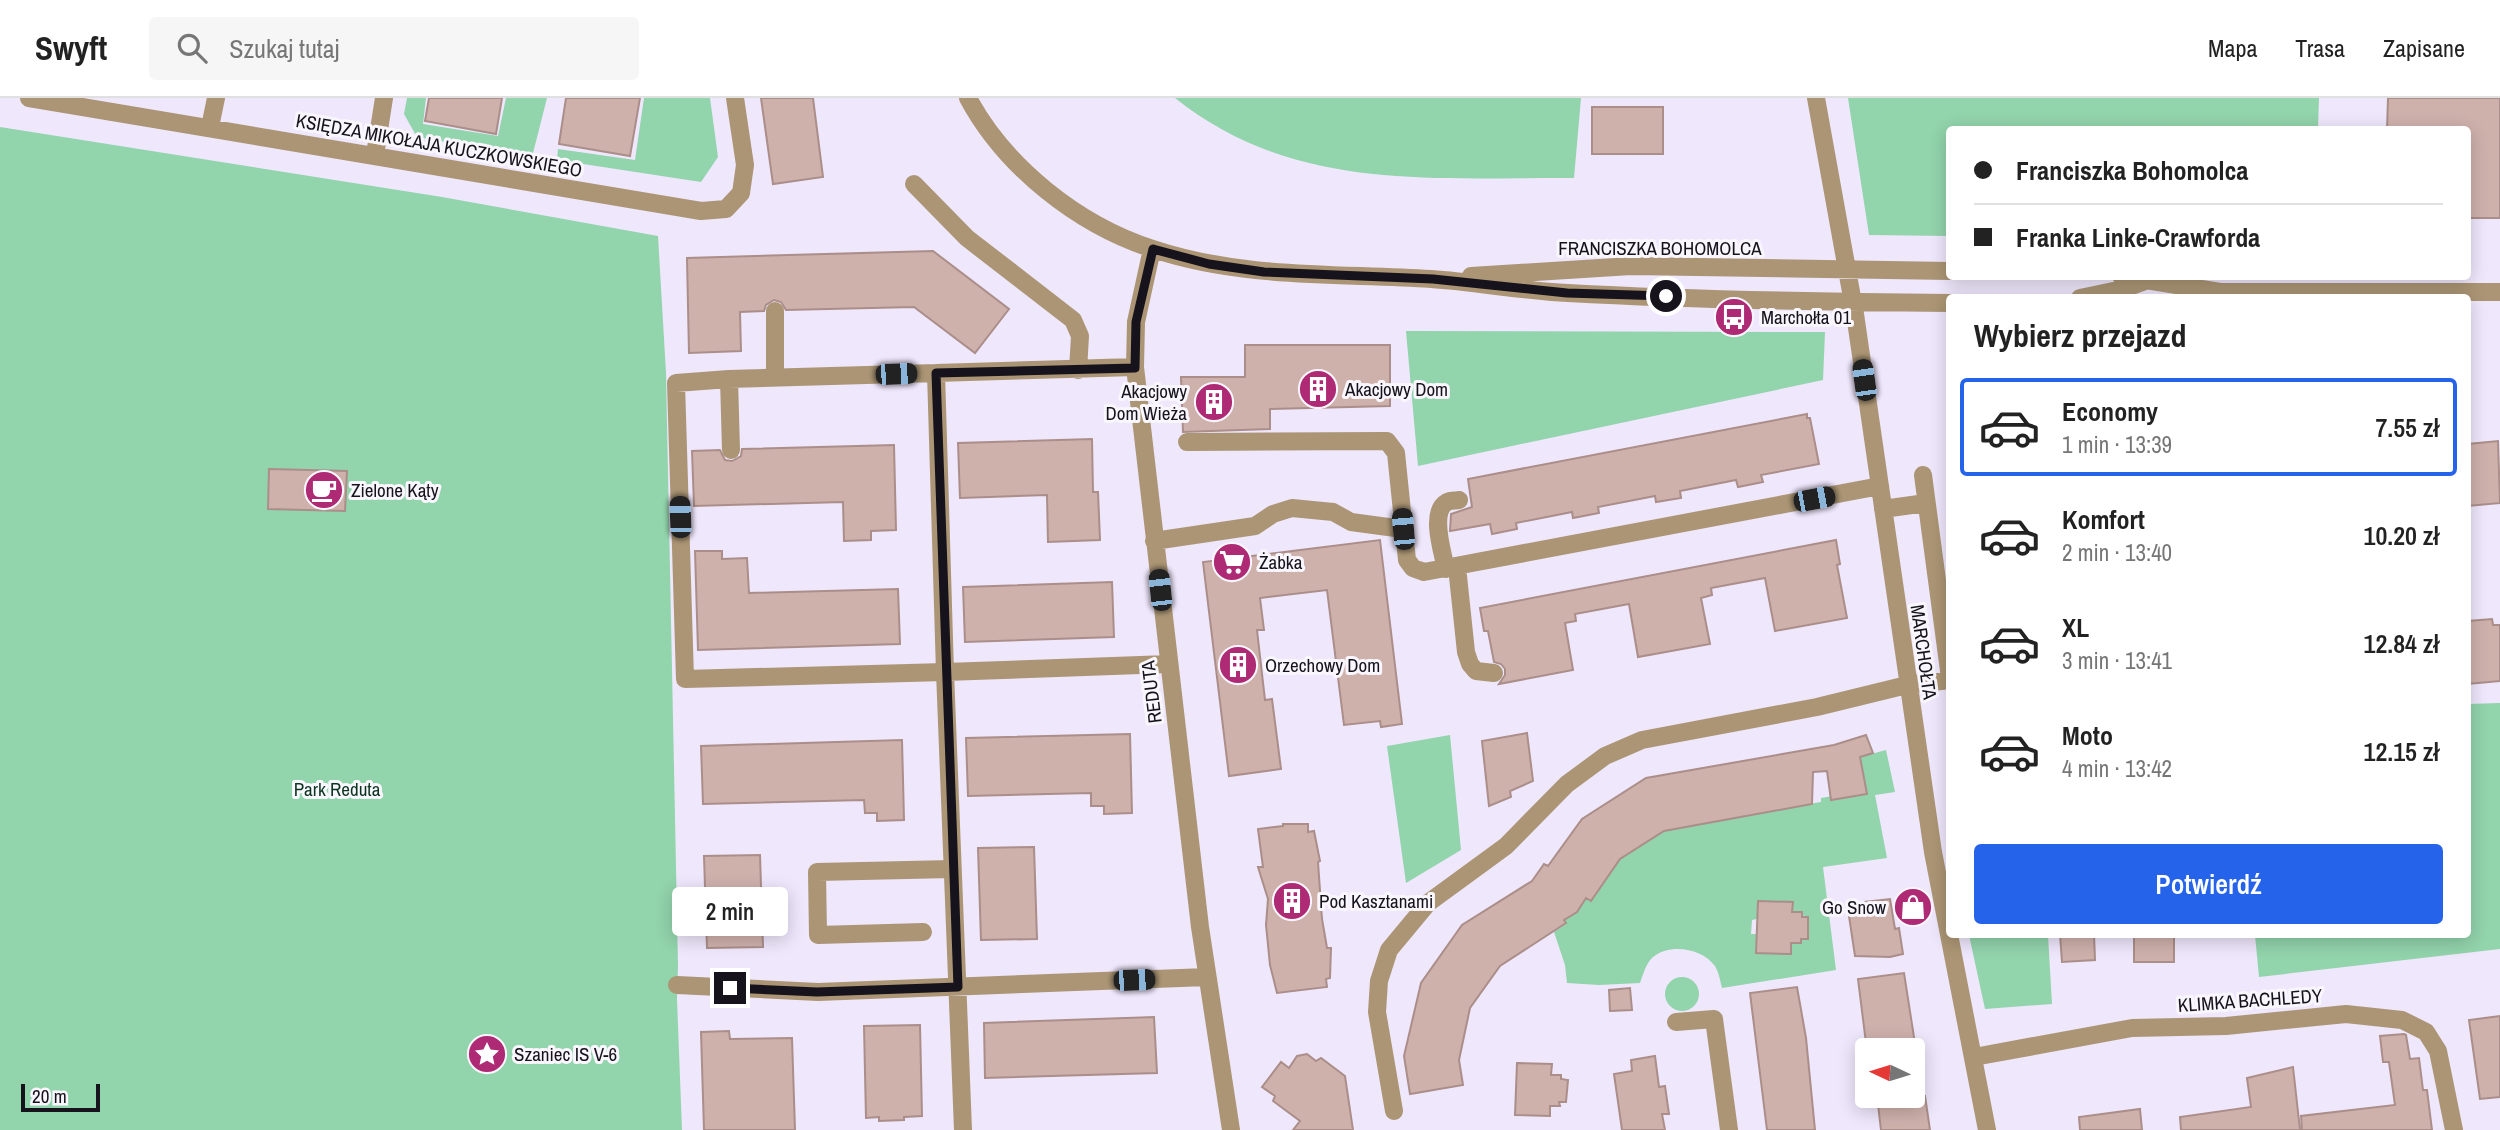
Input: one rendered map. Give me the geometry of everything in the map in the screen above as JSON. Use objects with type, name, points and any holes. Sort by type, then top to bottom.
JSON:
[{"type":"street","name":"KSIĘDZA MIKOŁAJA KUCZKOWSKIEGO","points":[[29,98],[701,211],[726,209],[741,193],[745,164],[735,98]]},
{"type":"street","points":[[210,128],[216,98]]},
{"type":"street","points":[[375,155],[384,98]]},
{"type":"street","name":"FRANCISZKA BOHOMOLCA","points":[[968,98],[995,138],[1056,197],[1106,229],[1153,249],[1209,264],[1264,272],[1433,279],[1567,293],[1946,303]]},
{"type":"street","points":[[1816,98],[1853,302]]},
{"type":"street","points":[[915,184],[967,238],[1073,320],[1080,335],[1078,370]]},
{"type":"street","name":"REDUTA","points":[[1153,249],[1136,322],[1135,368],[1207,977],[1231,1130]]},
{"type":"street","name":"FRANCISZKA BOHOMOLCA","points":[[1433,279],[1631,266],[1946,271]]},
{"type":"street","points":[[2140,280],[2220,292],[2500,292]]},
{"type":"street","points":[[2099,294],[2145,281]]},
{"type":"street","name":"MARCHOŁTA","points":[[1853,302],[1907,685],[1946,917]]},
{"type":"street","points":[[775,311],[775,378]]},
{"type":"street","points":[[1135,368],[729,379],[676,383],[685,679],[1168,664]]},
{"type":"street","points":[[936,373],[963,1130]]},
{"type":"street","points":[[729,379],[731,450]]},
{"type":"street","points":[[1186,442],[1387,441],[1396,453],[1407,560],[1413,568],[1424,572],[1880,486]]},
{"type":"street","points":[[1923,475],[1926,503],[1942,566],[1946,622]]},
{"type":"street","points":[[1459,500],[1446,502],[1440,511],[1437,525],[1452,568],[1470,664],[1476,671],[1494,673]]},
{"type":"street","points":[[1883,509],[1926,503]]},
{"type":"street","points":[[1154,541],[1255,526],[1273,514],[1292,508],[1333,512],[1351,522],[1403,529]]},
{"type":"street","points":[[1394,1111],[1377,1012],[1379,981],[1389,950],[1428,903],[1506,846],[1567,784],[1605,757],[1642,740],[1817,707],[1907,685],[1946,680]]},
{"type":"street","points":[[923,932],[818,935],[817,872],[952,869]]},
{"type":"street","name":"MARCHOŁTA","points":[[1950,938],[1987,1130]]},
{"type":"street","points":[[677,985],[817,992],[1207,977]]},
{"type":"street","name":"KLIMKA BACHLEDY","points":[[1974,1057],[2132,1028],[2226,1026],[2346,1014],[2402,1020],[2426,1032],[2438,1051],[2455,1130]]},
{"type":"street","points":[[1676,1022],[1714,1019],[1729,1130]]},
{"type":"green space","points":[[407,98],[426,98],[423,124],[498,136],[506,98],[547,98],[532,157],[417,137],[404,114]]},
{"type":"green space","points":[[644,98],[710,98],[718,157],[701,182],[557,160],[558,149],[635,160]]},
{"type":"green space","points":[[1175,98],[1581,98],[1574,178],[1417,177],[1316,165],[1268,150],[1220,129]]},
{"type":"green space","points":[[1848,98],[2319,98],[2318,126],[1946,126],[1946,236],[1869,235]]},
{"type":"green space","name":"Park Reduta","points":[[0,127],[442,197],[658,236],[666,373],[677,999],[682,1130],[0,1130]]},
{"type":"green space","points":[[1406,331],[1825,332],[1823,380],[1418,466]]},
{"type":"green space","points":[[2500,703],[2500,949],[2259,977],[2255,938],[2471,938],[2471,704]]},
{"type":"green space","points":[[1450,735],[1461,850],[1406,883],[1387,746]]},
{"type":"green space","points":[[1886,750],[1895,792],[1875,795],[1887,858],[1823,867],[1836,970],[1722,988],[1715,966],[1709,960],[1686,949],[1677,949],[1653,957],[1640,983],[1567,983],[1565,965],[1554,932],[1566,924],[1564,920],[1577,912],[1586,898],[1591,901],[1596,874],[1605,880],[1613,869],[1611,866],[1626,853],[1649,837],[1675,825],[1821,802],[1821,798],[1850,793],[1851,797],[1866,794],[1860,757]],"holes":[[[1758,901],[1792,902],[1792,912],[1808,917],[1808,939],[1791,943],[1791,954],[1757,953],[1757,934],[1751,934],[1752,920],[1757,919]]]},
{"type":"green space","points":[[1970,938],[2048,938],[2052,1004],[1985,1009]]},
{"type":"green space","points":[[1682,977],[1694,982],[1699,994],[1694,1006],[1682,1011],[1670,1006],[1665,994],[1670,982]]},
{"type":"building","points":[[429,98],[502,98],[496,134],[425,121]]},
{"type":"building","points":[[566,98],[640,98],[630,156],[559,144]]},
{"type":"building","points":[[761,98],[813,98],[823,177],[773,184]]},
{"type":"building","points":[[2388,98],[2500,98],[2500,218],[2471,218],[2471,126],[2387,126]]},
{"type":"building","points":[[1592,107],[1663,107],[1663,154],[1592,154]]},
{"type":"building","points":[[933,251],[1009,309],[975,353],[914,307],[786,310],[781,302],[774,300],[766,305],[764,311],[740,312],[741,351],[689,353],[687,258]]},
{"type":"building","name":"Akacjowy Dom","points":[[1245,345],[1390,345],[1390,406],[1270,409],[1270,429],[1183,432],[1181,377],[1245,377]]},
{"type":"building","points":[[1807,414],[1819,464],[1761,475],[1763,482],[1738,487],[1736,480],[1680,491],[1681,498],[1656,502],[1655,496],[1598,507],[1599,513],[1573,518],[1572,512],[1516,523],[1517,529],[1492,534],[1490,524],[1450,531],[1451,514],[1472,507],[1468,479]]},
{"type":"building","points":[[1092,439],[1093,492],[1098,492],[1100,540],[1048,542],[1047,495],[960,498],[958,443]]},
{"type":"building","points":[[2498,441],[2500,503],[2471,506],[2471,444]]},
{"type":"building","points":[[894,445],[896,530],[871,531],[871,540],[844,541],[843,502],[694,506],[692,451],[720,450],[725,460],[732,461],[741,456],[742,449]]},
{"type":"building","points":[[269,469],[347,471],[345,511],[268,509]]},
{"type":"building","points":[[1380,540],[1402,724],[1381,727],[1380,721],[1344,725],[1327,590],[1260,598],[1264,630],[1257,630],[1265,700],[1272,699],[1281,769],[1229,776],[1203,562]]},
{"type":"building","points":[[1836,540],[1840,564],[1837,565],[1847,618],[1775,631],[1765,578],[1711,588],[1712,595],[1701,598],[1710,644],[1638,657],[1629,604],[1575,614],[1576,621],[1565,623],[1573,670],[1499,684],[1505,675],[1505,669],[1494,662],[1480,608]]},
{"type":"building","points":[[695,551],[722,551],[722,559],[747,558],[749,593],[898,589],[900,644],[698,650]]},
{"type":"building","points":[[1112,582],[1114,637],[965,642],[963,587]]},
{"type":"building","points":[[2492,619],[2493,625],[2500,625],[2500,681],[2471,684],[2471,621]]},
{"type":"building","points":[[1527,733],[1533,781],[1510,791],[1511,797],[1489,806],[1482,741]]},
{"type":"building","points":[[1130,734],[1132,813],[1104,814],[1104,806],[1091,806],[1091,793],[968,796],[966,738]]},
{"type":"building","points":[[1866,735],[1873,753],[1860,757],[1867,794],[1831,800],[1827,771],[1813,772],[1812,804],[1664,831],[1620,859],[1591,901],[1586,898],[1577,912],[1564,920],[1566,923],[1500,966],[1470,1008],[1459,1060],[1463,1085],[1410,1094],[1404,1056],[1421,983],[1462,925],[1532,881],[1544,864],[1548,866],[1582,819],[1646,778],[1834,745]]},
{"type":"building","points":[[902,740],[904,820],[877,821],[877,813],[865,813],[864,800],[703,804],[701,746]]},
{"type":"building","name":"Pod Kasztanami","points":[[1283,824],[1308,824],[1308,832],[1314,831],[1320,861],[1322,919],[1327,948],[1331,948],[1330,978],[1326,979],[1327,987],[1277,993],[1270,965],[1266,925],[1268,899],[1258,867],[1263,867],[1258,829]]},
{"type":"building","points":[[1034,847],[1037,939],[981,940],[978,848]]},
{"type":"building","points":[[760,855],[763,947],[707,948],[704,856]]},
{"type":"building","points":[[1890,899],[1903,954],[1890,957],[1855,956],[1849,916],[1866,914],[1865,902]]},
{"type":"building","points":[[1758,901],[1793,902],[1792,912],[1802,912],[1802,917],[1808,917],[1808,939],[1801,939],[1801,943],[1791,943],[1791,954],[1756,953]]},
{"type":"building","points":[[2060,938],[2094,938],[2095,960],[2062,962]]},
{"type":"building","points":[[2134,938],[2174,938],[2174,962],[2134,962]]},
{"type":"building","points":[[1904,973],[1914,1038],[1865,1038],[1858,979]]},
{"type":"building","points":[[1797,987],[1806,1038],[1815,1130],[1767,1130],[1750,993]]},
{"type":"building","points":[[1630,988],[1632,1010],[1610,1011],[1609,990]]},
{"type":"building","points":[[2500,1016],[2500,1097],[2480,1099],[2469,1020]]},
{"type":"building","points":[[1154,1017],[1157,1073],[985,1078],[984,1023]]},
{"type":"building","points":[[920,1025],[922,1116],[879,1121],[879,1117],[866,1118],[864,1026]]},
{"type":"building","points":[[729,1031],[730,1039],[792,1038],[795,1130],[704,1130],[701,1032]]},
{"type":"building","points":[[2404,1034],[2410,1059],[2419,1058],[2423,1090],[2427,1090],[2432,1130],[2302,1130],[2301,1116],[2395,1105],[2389,1062],[2383,1062],[2380,1036]]},
{"type":"building","points":[[1307,1054],[1316,1061],[1321,1058],[1345,1076],[1353,1130],[1293,1130],[1300,1121],[1273,1101],[1275,1096],[1262,1087],[1281,1062],[1289,1068],[1297,1056]]},
{"type":"building","points":[[1655,1056],[1659,1087],[1665,1086],[1669,1114],[1662,1114],[1665,1130],[1622,1130],[1614,1074],[1632,1071],[1631,1060]]},
{"type":"building","points":[[1517,1063],[1552,1064],[1551,1075],[1561,1075],[1561,1079],[1568,1080],[1566,1102],[1559,1102],[1560,1106],[1550,1106],[1550,1116],[1515,1115]]},
{"type":"building","points":[[2293,1067],[2300,1130],[2181,1130],[2180,1117],[2251,1107],[2247,1078]]},
{"type":"building","points":[[1925,1096],[1930,1130],[1881,1130],[1878,1108],[1925,1108]]},
{"type":"building","points":[[2140,1109],[2142,1130],[2080,1130],[2079,1117]]},
{"type":"place","name":"Marchołta 01","points":[[1734,317]]},
{"type":"place","name":"Akacjowy Dom","points":[[1318,389]]},
{"type":"place","name":"Akacjowy Dom Wieża","points":[[1214,402]]},
{"type":"place","name":"Zielone Kąty","points":[[324,490]]},
{"type":"place","name":"Żabka","points":[[1232,562]]},
{"type":"place","name":"Orzechowy Dom","points":[[1238,665]]},
{"type":"place","name":"Pod Kasztanami","points":[[1292,901]]},
{"type":"place","name":"Go Snow","points":[[1913,907]]},
{"type":"place","name":"Szaniec IS V-6","points":[[487,1054]]},
{"type":"route","points":[[730,988],[817,992],[958,987],[936,373],[1135,368],[1136,322],[1153,249],[1209,264],[1264,272],[1433,279],[1567,293],[1666,296]]}]
